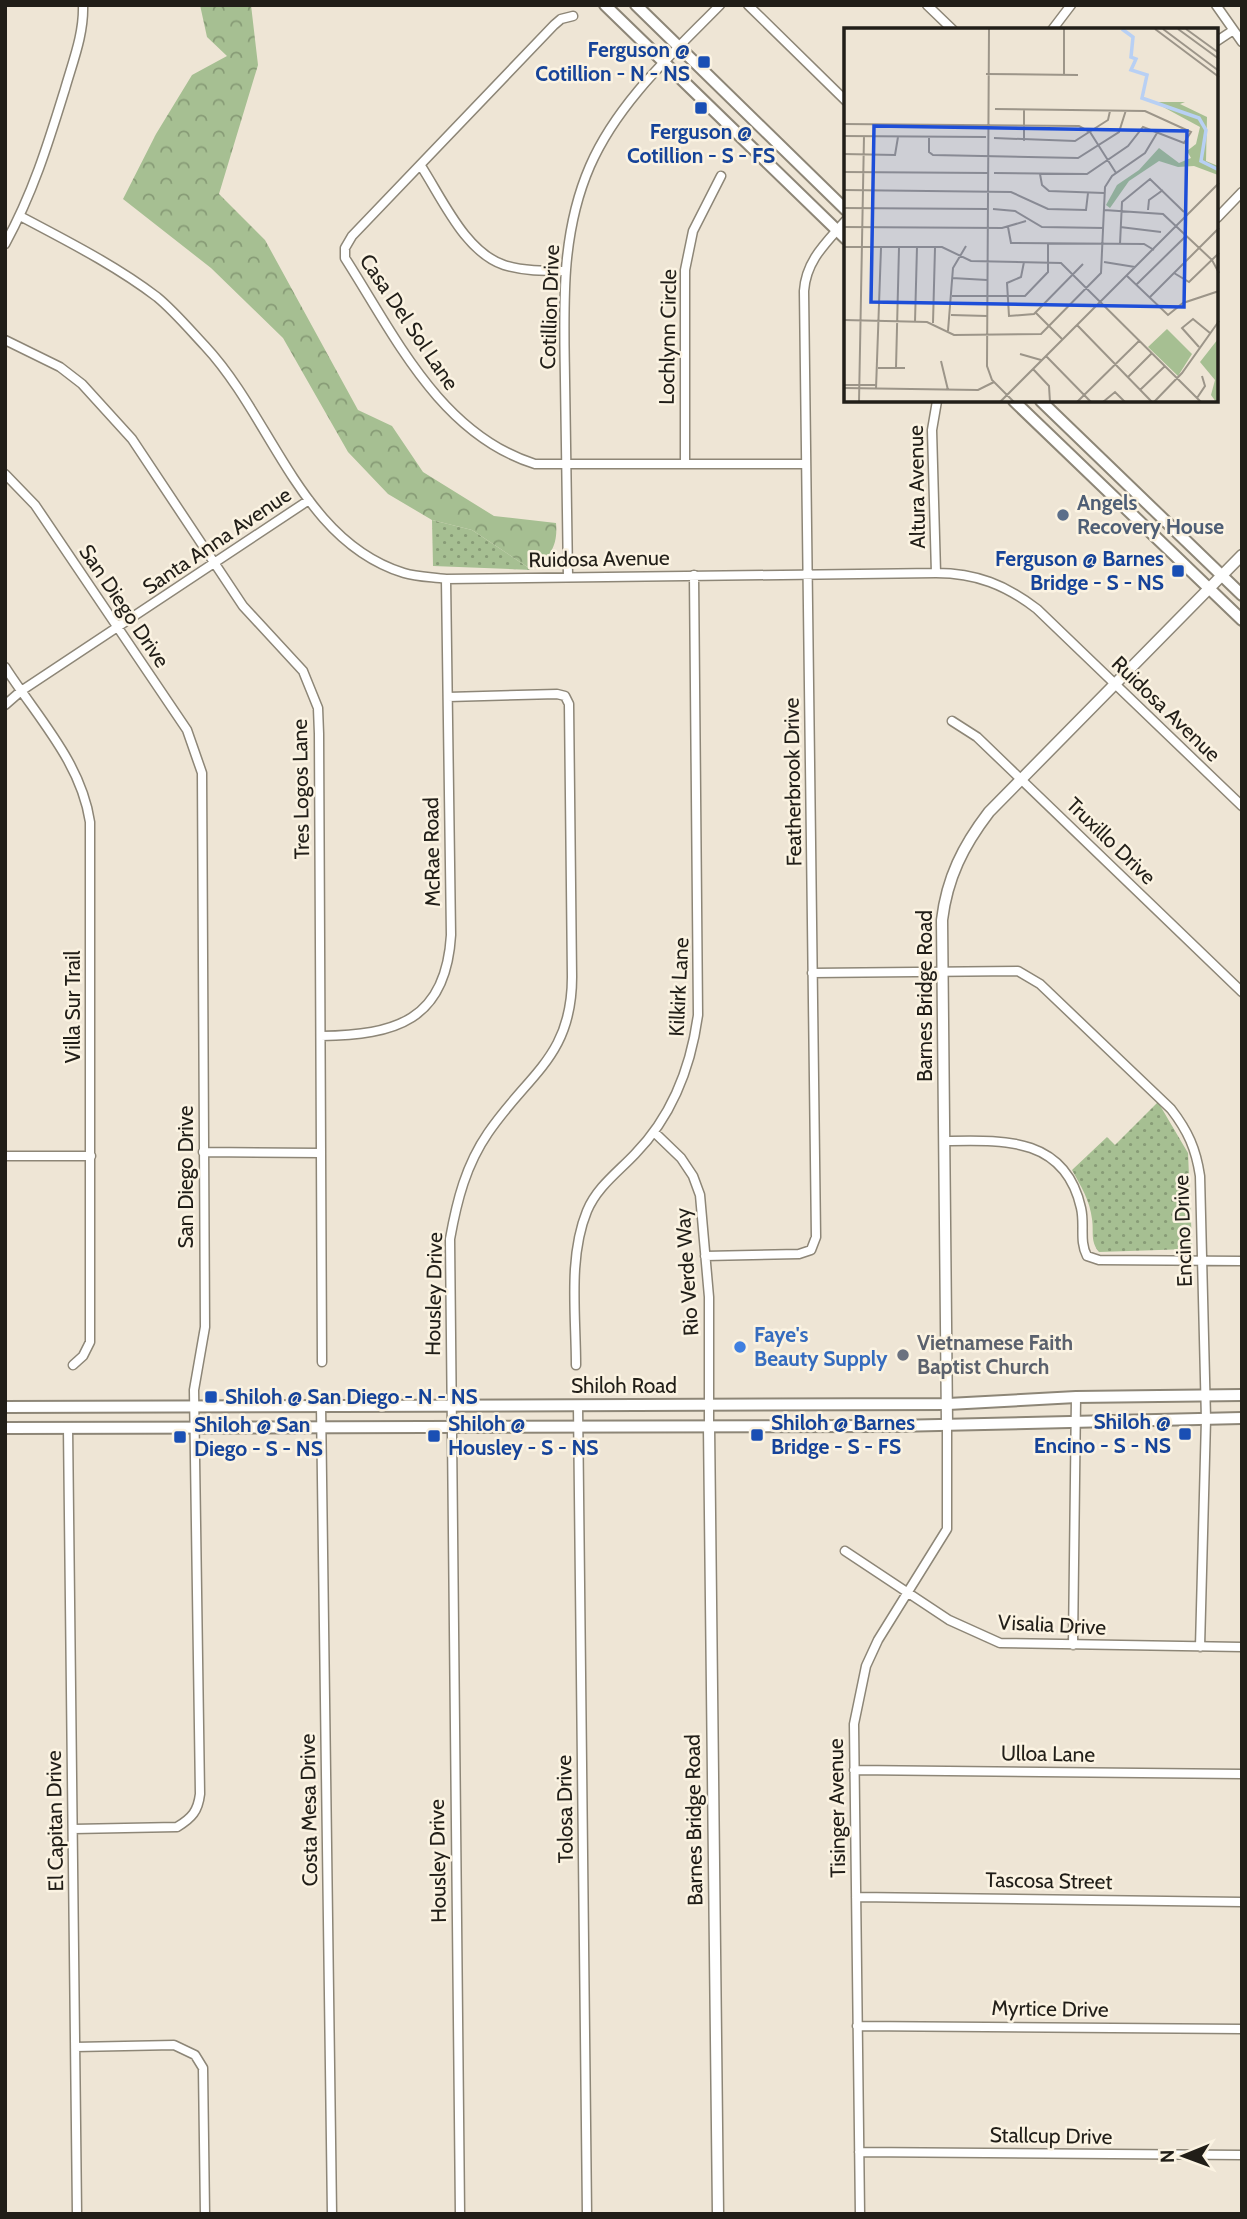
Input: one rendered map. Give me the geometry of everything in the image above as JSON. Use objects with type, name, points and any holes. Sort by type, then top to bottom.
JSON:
[{"type":"main road","points":[[605,5],[844,237]]},
{"type":"main road","points":[[636,5],[844,208]]},
{"type":"main road","points":[[1015,402],[1242,620]]},
{"type":"main road","points":[[1042,402],[1242,595]]},
{"type":"main road","name":"Shiloh Road","points":[[5,1406],[947,1404],[1076,1396],[1242,1395]]},
{"type":"main road","name":"Shiloh Road","points":[[5,1427],[947,1425],[1242,1418]]},
{"type":"street","points":[[5,244],[34,189],[76,54],[84,19],[83,5]]},
{"type":"street","name":"Cotillion Drive","points":[[568,577],[564,271],[578,199],[591,164],[622,112],[663,64],[720,5]]},
{"type":"street","points":[[748,5],[844,99]]},
{"type":"street","points":[[927,5],[951,28]]},
{"type":"street","points":[[1054,28],[1071,5]]},
{"type":"street","points":[[1216,5],[1242,42]]},
{"type":"street","name":"Casa Del Sol Lane","points":[[572,16],[561,19],[554,25],[348,240],[345,258],[429,388],[450,412],[510,456],[535,464],[806,464]]},
{"type":"street","points":[[1219,40],[1232,31]]},
{"type":"street","points":[[421,166],[465,233],[492,260],[520,268],[564,271]]},
{"type":"street","name":"Lochlynn Circle","points":[[685,464],[685,270],[693,231],[721,176]]},
{"type":"street","points":[[1219,216],[1242,192]]},
{"type":"street","name":"Ruidosa Avenue","points":[[20,216],[108,264],[158,299],[207,348],[229,377],[309,500],[329,526],[378,561],[405,573],[446,579],[936,573],[978,576],[1017,594],[1242,806]]},
{"type":"street","name":"Featherbrook Drive","points":[[705,1256],[799,1254],[811,1250],[816,1237],[805,279],[814,258],[844,222]]},
{"type":"street","name":"Tres Logos Lane","points":[[5,340],[60,367],[114,417],[252,618],[292,656],[303,671],[318,708],[322,1362]]},
{"type":"street","name":"Altura Avenue","points":[[936,573],[932,430],[937,402]]},
{"type":"street","points":[[1027,413],[1040,402]]},
{"type":"street","name":"San Diego Drive","points":[[5,474],[35,505],[187,730],[202,773],[205,1327],[194,1406],[198,1807],[190,1819],[177,1826],[73,1829]]},
{"type":"street","name":"Santa Anna Avenue","points":[[5,705],[21,691],[309,500]]},
{"type":"street","name":"Barnes Bridge Road","points":[[947,1425],[942,920],[950,879],[970,838],[1020,779],[1113,682],[1242,555]]},
{"type":"street","name":"Kilkirk Lane","points":[[576,1364],[579,1234],[597,1192],[654,1132],[688,1065],[698,1015],[694,575]]},
{"type":"street","name":"McRae Road","points":[[321,1036],[360,1035],[384,1031],[400,1024],[428,1002],[445,974],[451,936],[446,579]]},
{"type":"street","name":"Villa Sur Trail","points":[[5,667],[76,771],[86,796],[90,822],[90,1342],[83,1356],[73,1365]]},
{"type":"street","name":"Housley Drive","points":[[448,696],[557,694],[565,696],[569,704],[572,977],[570,1008],[561,1040],[486,1135],[465,1175],[456,1205],[449,1274],[460,2214]]},
{"type":"street","name":"Truxillo Drive","points":[[952,721],[977,737],[1242,992]]},
{"type":"street","name":"Encino Drive","points":[[812,973],[1007,970],[1032,977],[1171,1109],[1185,1126],[1196,1150],[1200,1176],[1206,1419],[1200,1647]]},
{"type":"street","name":"Rio Verde Way","points":[[654,1132],[681,1158],[693,1176],[699,1195],[709,1297],[709,1426]]},
{"type":"street","points":[[944,1141],[1007,1140],[1035,1147],[1051,1158],[1064,1173],[1080,1205],[1084,1224],[1082,1246],[1087,1256],[1098,1260],[1242,1261]]},
{"type":"street","points":[[203,1152],[321,1153]]},
{"type":"street","points":[[5,1156],[91,1156]]},
{"type":"street","points":[[1073,1645],[1076,1396]]},
{"type":"street","name":"Costa Mesa Drive","points":[[321,1405],[332,2214]]},
{"type":"street","name":"Tolosa Drive","points":[[578,1405],[587,2214]]},
{"type":"street","name":"Tisinger Avenue","points":[[860,2214],[854,1724],[866,1666],[878,1640],[947,1529],[947,1425]]},
{"type":"street","name":"Barnes Bridge Road","points":[[709,1426],[718,2214]]},
{"type":"street","name":"El Capitan Drive","points":[[68,1427],[77,2214]]},
{"type":"street","name":"Visalia Drive","points":[[845,1550],[949,1620],[1000,1643],[1242,1647]]},
{"type":"street","name":"Ulloa Lane","points":[[854,1770],[1242,1774]]},
{"type":"street","name":"Tascosa Street","points":[[856,1897],[1242,1902]]},
{"type":"street","name":"Myrtice Drive","points":[[857,2025],[1242,2029]]},
{"type":"street","points":[[75,2047],[174,2045],[195,2055],[203,2068],[205,2214]]},
{"type":"street","name":"Stallcup Drive","points":[[859,2152],[1242,2155]]},
{"type":"green space","points":[[200,5],[251,5],[258,65],[219,194],[265,240],[358,410],[392,426],[423,472],[494,516],[556,523],[556,538],[552,550],[532,570],[472,530],[432,520],[388,494],[348,452],[283,338],[211,268],[123,199],[156,134],[192,75],[227,56],[207,37]]},
{"type":"green space","points":[[432,520],[472,530],[532,570],[433,566]]},
{"type":"green space","points":[[1158,1102],[1188,1153],[1192,1244],[1189,1249],[1099,1252],[1093,1240],[1089,1206],[1072,1170],[1107,1137],[1115,1145]]},
{"type":"place","name":"Ferguson @ Cotillion - N - NS","points":[[704,62]]},
{"type":"place","name":"Ferguson @ Cotillion - S - FS","points":[[701,108]]},
{"type":"place","name":"Angels Recovery House","points":[[1063,515]]},
{"type":"place","name":"Ferguson @ Barnes Bridge - S - NS","points":[[1178,571]]},
{"type":"place","name":"Faye's Beauty Supply","points":[[740,1347]]},
{"type":"place","name":"Vietnamese Faith Baptist Church","points":[[903,1355]]},
{"type":"place","name":"Shiloh @ San Diego - N - NS","points":[[211,1397]]},
{"type":"place","name":"Shiloh @ Encino - S - NS","points":[[1185,1434]]},
{"type":"place","name":"Shiloh @ Barnes Bridge - S - FS","points":[[757,1435]]},
{"type":"place","name":"Shiloh @ Housley - S - NS","points":[[434,1436]]},
{"type":"place","name":"Shiloh @ San Diego - S - NS","points":[[180,1437]]}]
